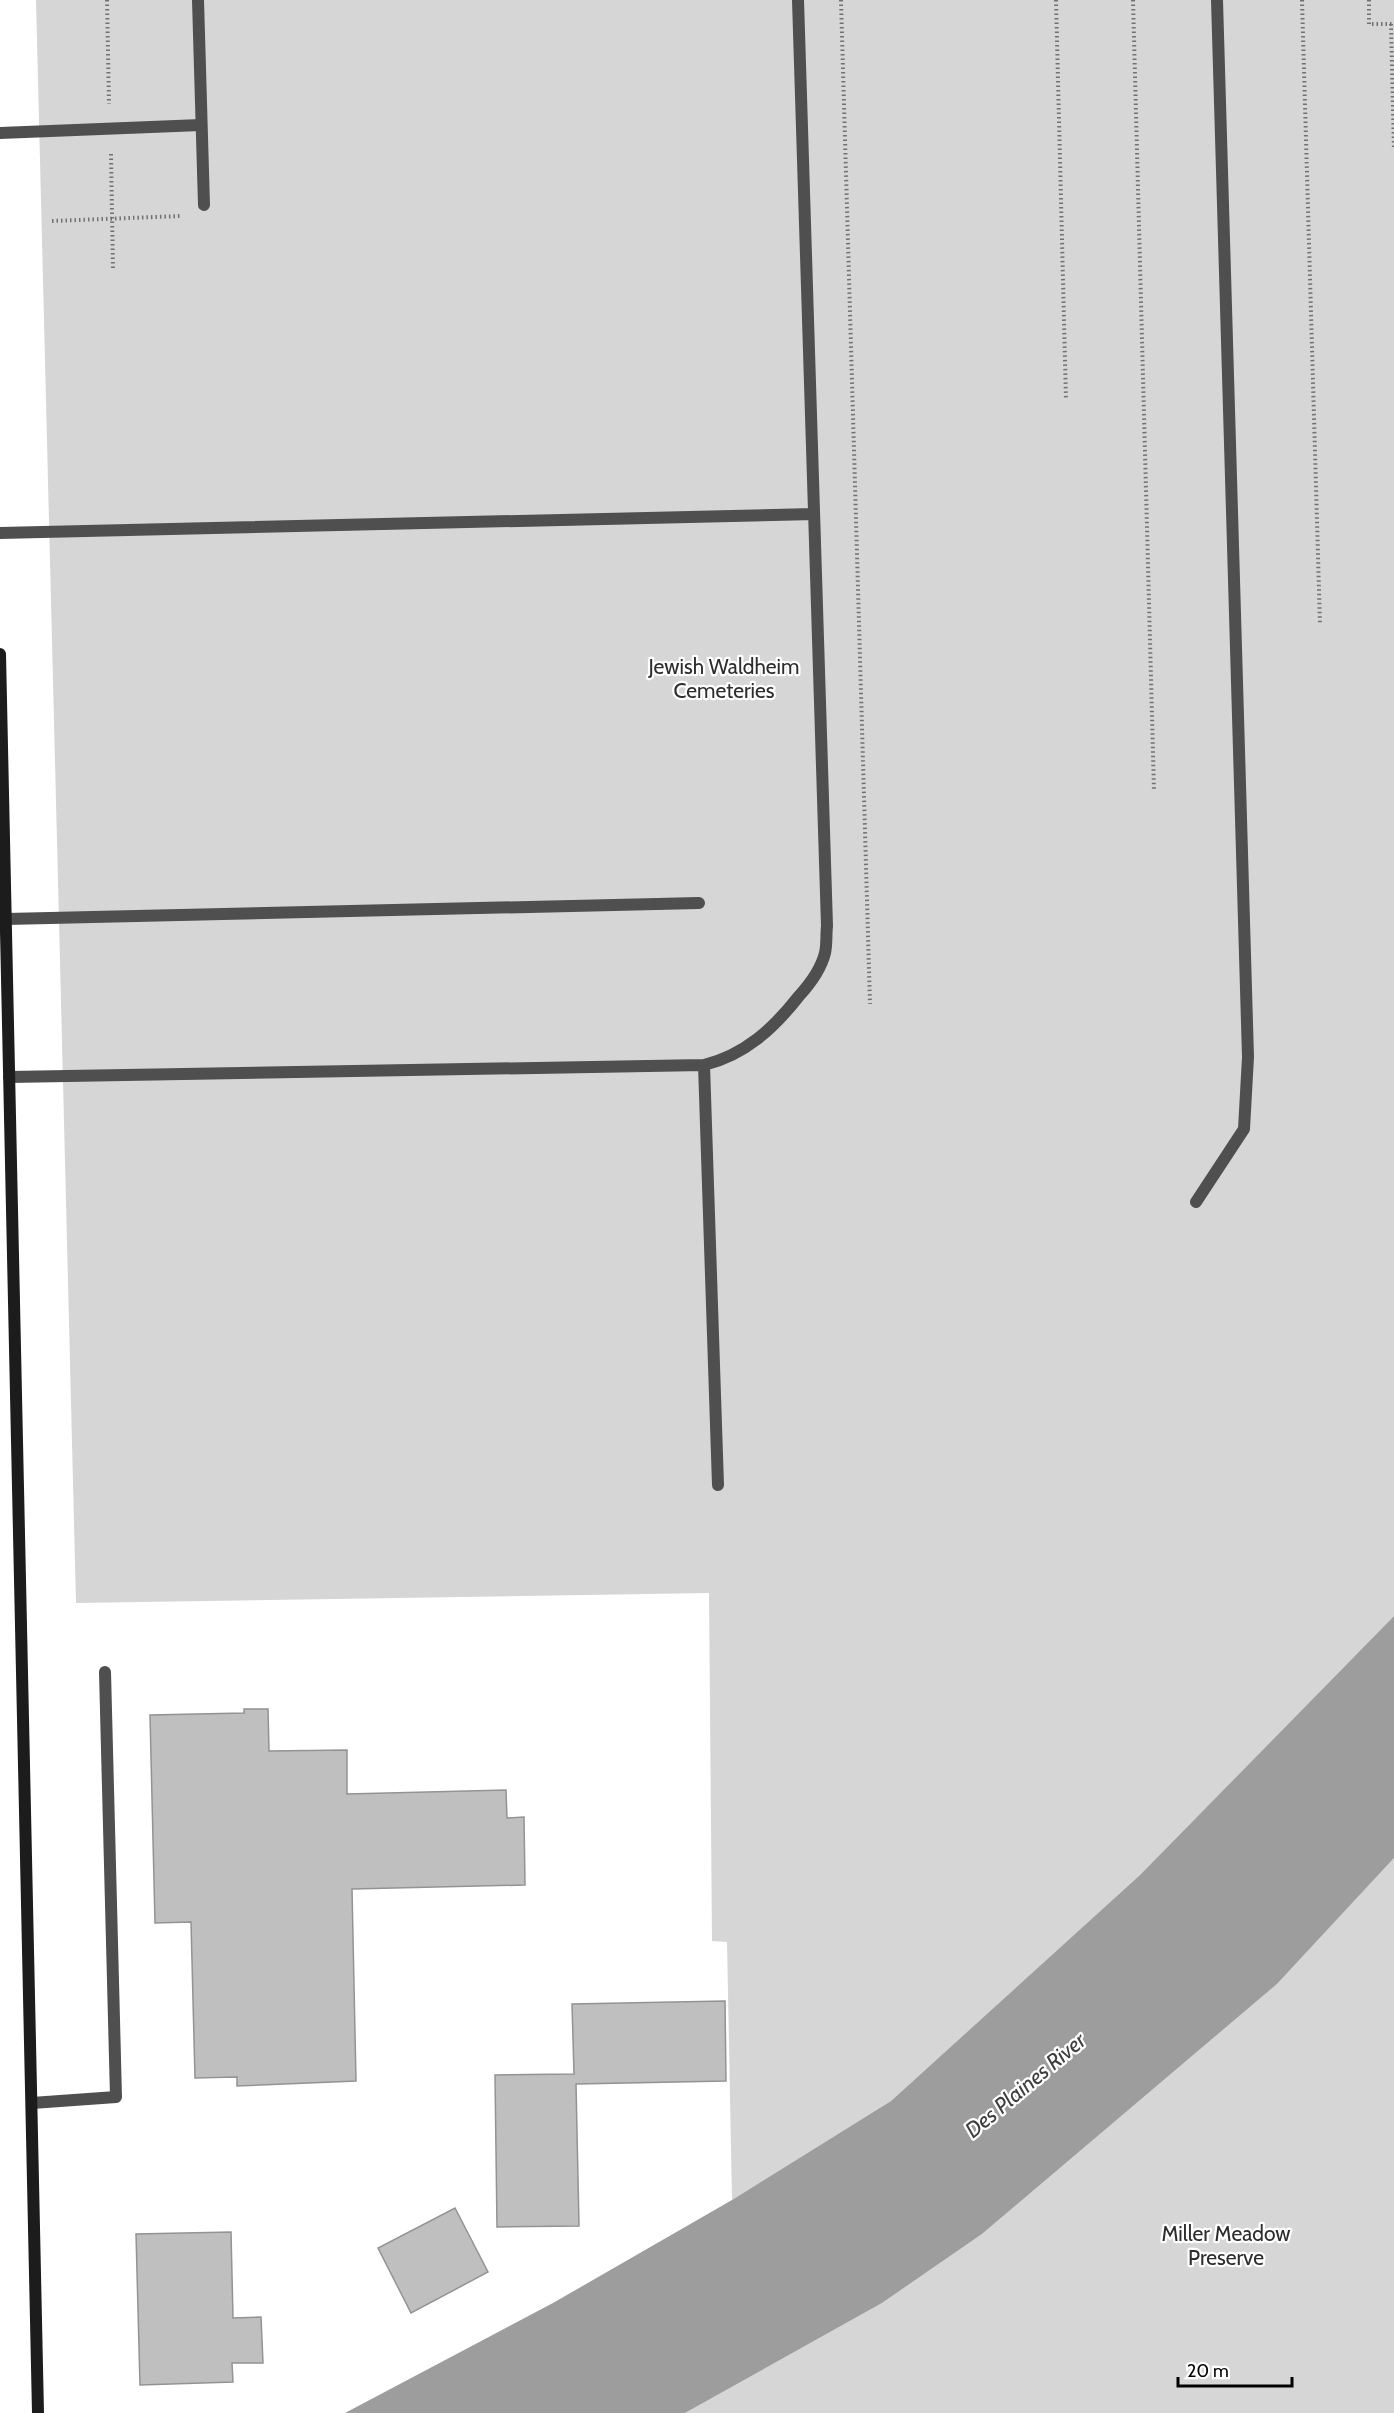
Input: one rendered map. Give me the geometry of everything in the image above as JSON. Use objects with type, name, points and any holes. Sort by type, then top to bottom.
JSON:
[{"type":"main road","points":[[0,654],[38,2413]]},
{"type":"lane","points":[[198,0],[204,205]]},
{"type":"lane","points":[[9,1077],[704,1065],[735,1054],[756,1041],[781,1019],[818,970],[826,952],[826,914],[798,0]]},
{"type":"lane","points":[[1196,1202],[1244,1129],[1248,1057],[1217,0]]},
{"type":"lane","points":[[0,133],[201,125]]},
{"type":"lane","points":[[0,533],[814,514]]},
{"type":"lane","points":[[6,919],[699,903]]},
{"type":"lane","points":[[704,1065],[718,1485]]},
{"type":"lane","points":[[32,2103],[116,2097],[105,1672]]},
{"type":"path","points":[[841,0],[870,1004]]},
{"type":"path","points":[[1056,0],[1066,400]]},
{"type":"path","points":[[1133,0],[1154,791]]},
{"type":"path","points":[[1302,0],[1320,625]]},
{"type":"path","points":[[1369,0],[1370,24],[1392,24],[1394,150]]},
{"type":"path","points":[[52,221],[184,216],[204,205]]},
{"type":"green space","name":"Jewish Waldheim Cemeteries","points":[[36,0],[1394,0],[1394,1616],[1140,1875],[891,2101],[732,2200],[727,1942],[712,1941],[709,1593],[76,1603]]},
{"type":"green space","name":"Miller Meadow Preserve","points":[[1394,1858],[1394,2413],[685,2413],[882,2303],[982,2234],[1277,1984]]},
{"type":"water","name":"Des Plaines River","points":[[1394,1616],[1394,1858],[1277,1984],[982,2234],[882,2303],[685,2413],[345,2413],[553,2303],[732,2200],[891,2101],[1140,1875]]},
{"type":"building","points":[[244,1709],[268,1709],[269,1751],[347,1750],[347,1794],[506,1790],[507,1818],[524,1817],[525,1885],[352,1889],[356,2081],[237,2086],[237,2077],[195,2078],[191,1922],[155,1923],[150,1715],[244,1713]]},
{"type":"building","points":[[725,2001],[726,2081],[576,2084],[579,2226],[497,2227],[495,2075],[574,2074],[572,2004]]},
{"type":"building","points":[[455,2208],[488,2272],[411,2313],[378,2248]]},
{"type":"building","points":[[231,2232],[233,2318],[261,2317],[263,2363],[232,2363],[233,2382],[140,2385],[136,2234]]}]
